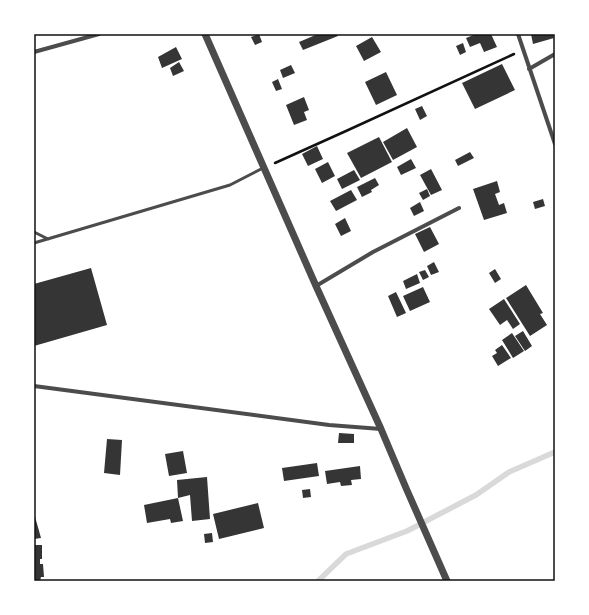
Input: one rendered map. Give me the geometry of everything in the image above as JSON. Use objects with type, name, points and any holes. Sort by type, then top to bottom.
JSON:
[{"type":"street","points":[[34,52],[99,34]]},
{"type":"street","points":[[205,34],[447,581]]},
{"type":"street","points":[[518,34],[555,144]]},
{"type":"street","points":[[529,69],[555,54]]},
{"type":"street","points":[[316,286],[373,252],[459,208]]},
{"type":"street","points":[[34,386],[330,425],[381,429]]},
{"type":"lane","points":[[34,243],[230,184],[264,168]]},
{"type":"lane","points":[[34,232],[48,239]]},
{"type":"path","points":[[264,168],[524,50]]},
{"type":"building","points":[[259,34],[262,42],[255,45],[251,37]]},
{"type":"building","points":[[318,34],[337,34],[338,36],[303,50],[299,42]]},
{"type":"building","points":[[476,34],[491,34],[497,47],[484,52],[480,43],[470,47],[466,38]]},
{"type":"building","points":[[531,34],[553,34],[554,38],[533,44]]},
{"type":"building","points":[[372,37],[381,52],[364,61],[356,46]]},
{"type":"building","points":[[463,43],[466,52],[460,55],[456,46]]},
{"type":"building","points":[[176,47],[182,59],[162,68],[158,57]]},
{"type":"building","points":[[179,62],[184,71],[173,76],[170,68]]},
{"type":"building","points":[[502,64],[515,90],[475,109],[462,83]]},
{"type":"building","points":[[291,65],[295,73],[283,78],[280,70]]},
{"type":"building","points":[[386,72],[397,95],[376,105],[365,82]]},
{"type":"building","points":[[278,79],[282,89],[276,91],[272,82]]},
{"type":"building","points":[[304,97],[309,110],[304,112],[307,120],[294,125],[286,105]]},
{"type":"building","points":[[422,106],[427,116],[420,120],[415,109]]},
{"type":"building","points":[[407,128],[417,147],[393,160],[383,142]]},
{"type":"building","points":[[379,137],[392,162],[361,178],[347,153]]},
{"type":"building","points":[[317,146],[323,159],[308,166],[302,154]]},
{"type":"building","points":[[470,152],[474,158],[458,166],[455,160]]},
{"type":"building","points":[[411,159],[416,168],[401,175],[397,167]]},
{"type":"building","points":[[328,162],[335,176],[322,183],[315,169]]},
{"type":"building","points":[[431,169],[442,190],[431,195],[420,175]]},
{"type":"building","points":[[354,170],[360,180],[342,189],[337,179]]},
{"type":"building","points":[[375,178],[379,185],[371,190],[372,192],[362,197],[357,187]]},
{"type":"building","points":[[497,181],[500,192],[495,194],[499,205],[504,203],[507,213],[484,220],[473,189]]},
{"type":"building","points":[[427,189],[430,196],[423,200],[419,193]]},
{"type":"building","points":[[351,190],[357,200],[336,211],[330,201]]},
{"type":"building","points":[[543,199],[545,206],[535,209],[533,202]]},
{"type":"building","points":[[420,202],[424,211],[414,216],[410,208]]},
{"type":"building","points":[[345,218],[351,231],[341,236],[335,224]]},
{"type":"building","points":[[430,227],[439,244],[424,252],[415,234]]},
{"type":"building","points":[[434,262],[439,272],[431,275],[427,266]]},
{"type":"building","points":[[91,268],[107,325],[34,346],[34,284]]},
{"type":"building","points":[[495,269],[501,279],[495,283],[489,273]]},
{"type":"building","points":[[425,270],[429,277],[423,280],[419,272]]},
{"type":"building","points":[[417,274],[420,283],[406,289],[403,281]]},
{"type":"building","points":[[526,285],[543,313],[540,314],[547,325],[530,336],[506,298]]},
{"type":"building","points":[[423,287],[430,302],[410,311],[403,296]]},
{"type":"building","points":[[396,292],[406,313],[397,317],[388,296]]},
{"type":"building","points":[[504,299],[520,324],[513,329],[507,320],[500,325],[489,309]]},
{"type":"building","points":[[523,331],[532,346],[525,351],[515,336]]},
{"type":"building","points":[[512,333],[524,351],[513,358],[502,340]]},
{"type":"building","points":[[502,345],[511,358],[498,366],[492,356],[497,353],[495,350]]},
{"type":"building","points":[[339,433],[354,434],[354,443],[338,443]]},
{"type":"building","points":[[107,439],[122,440],[120,475],[104,473]]},
{"type":"building","points":[[183,451],[187,473],[169,476],[165,454]]},
{"type":"building","points":[[317,463],[319,476],[284,481],[282,468]]},
{"type":"building","points":[[360,466],[361,479],[351,480],[352,485],[341,486],[340,482],[327,484],[325,471]]},
{"type":"building","points":[[207,477],[210,519],[192,521],[190,495],[178,498],[177,480]]},
{"type":"building","points":[[310,489],[311,497],[303,498],[302,490]]},
{"type":"building","points":[[178,498],[183,521],[171,523],[170,519],[147,523],[144,505]]},
{"type":"building","points":[[258,503],[264,528],[219,539],[213,514]]},
{"type":"building","points":[[34,513],[41,538],[34,539]]},
{"type":"building","points":[[212,533],[213,542],[205,543],[204,534]]},
{"type":"building","points":[[34,545],[42,545],[42,559],[40,559],[40,564],[43,564],[44,577],[41,577],[40,581],[34,581]]},
{"type":"waterway","points":[[318,581],[346,554],[407,531],[476,495],[509,472],[555,452]]}]
